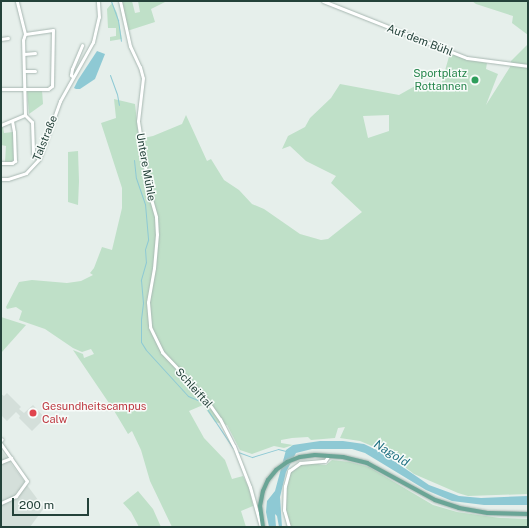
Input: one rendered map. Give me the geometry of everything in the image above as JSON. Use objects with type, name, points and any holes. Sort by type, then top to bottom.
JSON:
[{"type":"main road","points":[[262,527],[260,506],[265,485],[281,466],[300,457],[329,455],[367,463],[424,494],[452,506],[478,512],[528,514]]},
{"type":"street","points":[[17,1],[25,34],[23,40],[25,115],[32,122],[33,153],[39,159]]},
{"type":"street","name":"Talstraße","points":[[1,179],[8,179],[26,173],[39,159],[58,107],[93,42],[99,17],[98,1]]},
{"type":"street","name":"Untere Mühle","points":[[120,1],[130,46],[140,67],[143,78],[138,121],[149,192],[156,217],[156,248]]},
{"type":"street","name":"Auf dem Bühl","points":[[323,1],[464,56],[528,66]]},
{"type":"street","points":[[1,89],[48,88],[52,86],[53,30],[25,34]]},
{"type":"street","points":[[1,39],[8,38]]},
{"type":"street","name":"Talstraße","points":[[73,77],[71,75],[72,69],[82,45]]},
{"type":"street","points":[[24,54],[35,53]]},
{"type":"street","points":[[24,71],[36,71]]},
{"type":"street","points":[[1,125],[25,115]]},
{"type":"street","points":[[1,163],[15,162],[12,121]]},
{"type":"street","name":"Schleiftal","points":[[156,248],[148,302],[148,320],[153,336],[162,352],[211,405],[220,419],[234,446],[250,487],[262,527]]},
{"type":"street","points":[[1,444],[27,481],[16,496],[1,503]]},
{"type":"street","points":[[289,527],[284,510],[285,486],[289,471],[300,462],[325,461],[329,455]]},
{"type":"street","points":[[1,462],[12,458]]},
{"type":"shaded area","name":"Gesundheitscampus Calw","points":[[7,393],[21,407],[19,409],[24,413],[33,405],[45,418],[32,431],[19,418],[20,416],[16,412],[7,421],[1,415],[1,394],[4,396]]},
{"type":"shaded area","points":[[1,450],[44,508],[30,527],[1,527]]},
{"type":"green space","points":[[120,1],[132,1],[135,13],[140,12],[138,1],[165,2],[151,9],[155,22],[127,31]]},
{"type":"green space","points":[[472,1],[528,1],[528,35],[512,23],[513,16],[476,4]]},
{"type":"green space","points":[[112,3],[117,13],[122,39],[110,41],[110,37],[116,36],[116,28],[108,28],[107,9]]},
{"type":"green space","points":[[528,44],[528,494],[468,496],[458,493],[414,474],[389,453],[360,441],[340,438],[345,427],[338,428],[335,438],[311,440],[308,437],[281,440],[281,443],[293,445],[284,448],[274,446],[252,454],[240,450],[227,425],[215,422],[203,405],[189,411],[204,438],[225,460],[232,479],[243,476],[249,488],[253,506],[241,511],[246,527],[172,527],[150,481],[141,450],[132,431],[128,434],[73,350],[83,354],[84,358],[94,354],[91,349],[82,352],[73,348],[45,329],[19,320],[22,311],[16,307],[7,309],[6,307],[19,282],[32,280],[67,283],[81,281],[93,275],[90,273],[94,268],[102,247],[112,250],[122,208],[122,188],[101,123],[116,118],[114,99],[135,104],[139,139],[153,136],[182,124],[186,115],[207,161],[211,159],[224,180],[239,190],[252,204],[264,209],[300,234],[321,240],[328,239],[362,212],[331,183],[336,176],[306,161],[290,146],[282,149],[288,136],[305,127],[310,118],[331,98],[340,84],[399,95],[415,86],[440,88],[450,53],[467,59],[487,63],[486,69],[498,74],[486,105],[510,67],[511,61]],"holes":[[[389,115],[389,131],[368,138],[363,116]]]},
{"type":"green space","points":[[27,90],[42,90],[43,104],[29,114]]},
{"type":"green space","points":[[3,127],[4,133],[13,132],[14,160],[11,162],[5,162],[6,146],[1,145],[1,128]]},
{"type":"green space","points":[[78,151],[78,205],[68,202],[68,152]]},
{"type":"green space","points":[[1,317],[26,325],[1,353]]},
{"type":"green space","points":[[332,460],[350,462],[369,467],[433,505],[457,512],[500,518],[528,519],[528,527],[291,527],[286,514],[286,504],[287,483],[291,472],[301,465],[309,463],[326,465]]},
{"type":"green space","points":[[138,491],[153,509],[161,527],[139,527],[131,512],[123,503]]},
{"type":"water","points":[[97,51],[105,54],[95,79],[80,89],[74,88],[78,80]]},
{"type":"water","points":[[320,441],[343,441],[364,444],[381,452],[429,485],[459,496],[481,498],[528,496],[528,505],[484,505],[452,501],[426,490],[365,453],[352,449],[312,449],[296,453],[286,472],[280,497],[282,527],[279,527],[277,516],[275,514],[276,527],[269,527],[266,512],[267,501],[275,491],[286,450],[293,445]]},
{"type":"waterway","points":[[111,1],[118,20],[121,41]]},
{"type":"waterway","points":[[110,75],[117,94],[119,105]]},
{"type":"waterway","points":[[134,160],[136,178],[145,204],[148,240],[145,249],[146,262],[141,280],[143,303],[141,342],[146,350],[188,396],[200,401],[205,406],[233,448]]},
{"type":"waterway","points":[[238,452],[252,457],[278,449],[286,451]]},
{"type":"place","name":"Sportplatz Rottannen","points":[[475,80]]},
{"type":"place","name":"Gesundheitscampus Calw","points":[[33,413]]},
{"type":"water label","name":"Nagold","points":[[391,454]]}]
